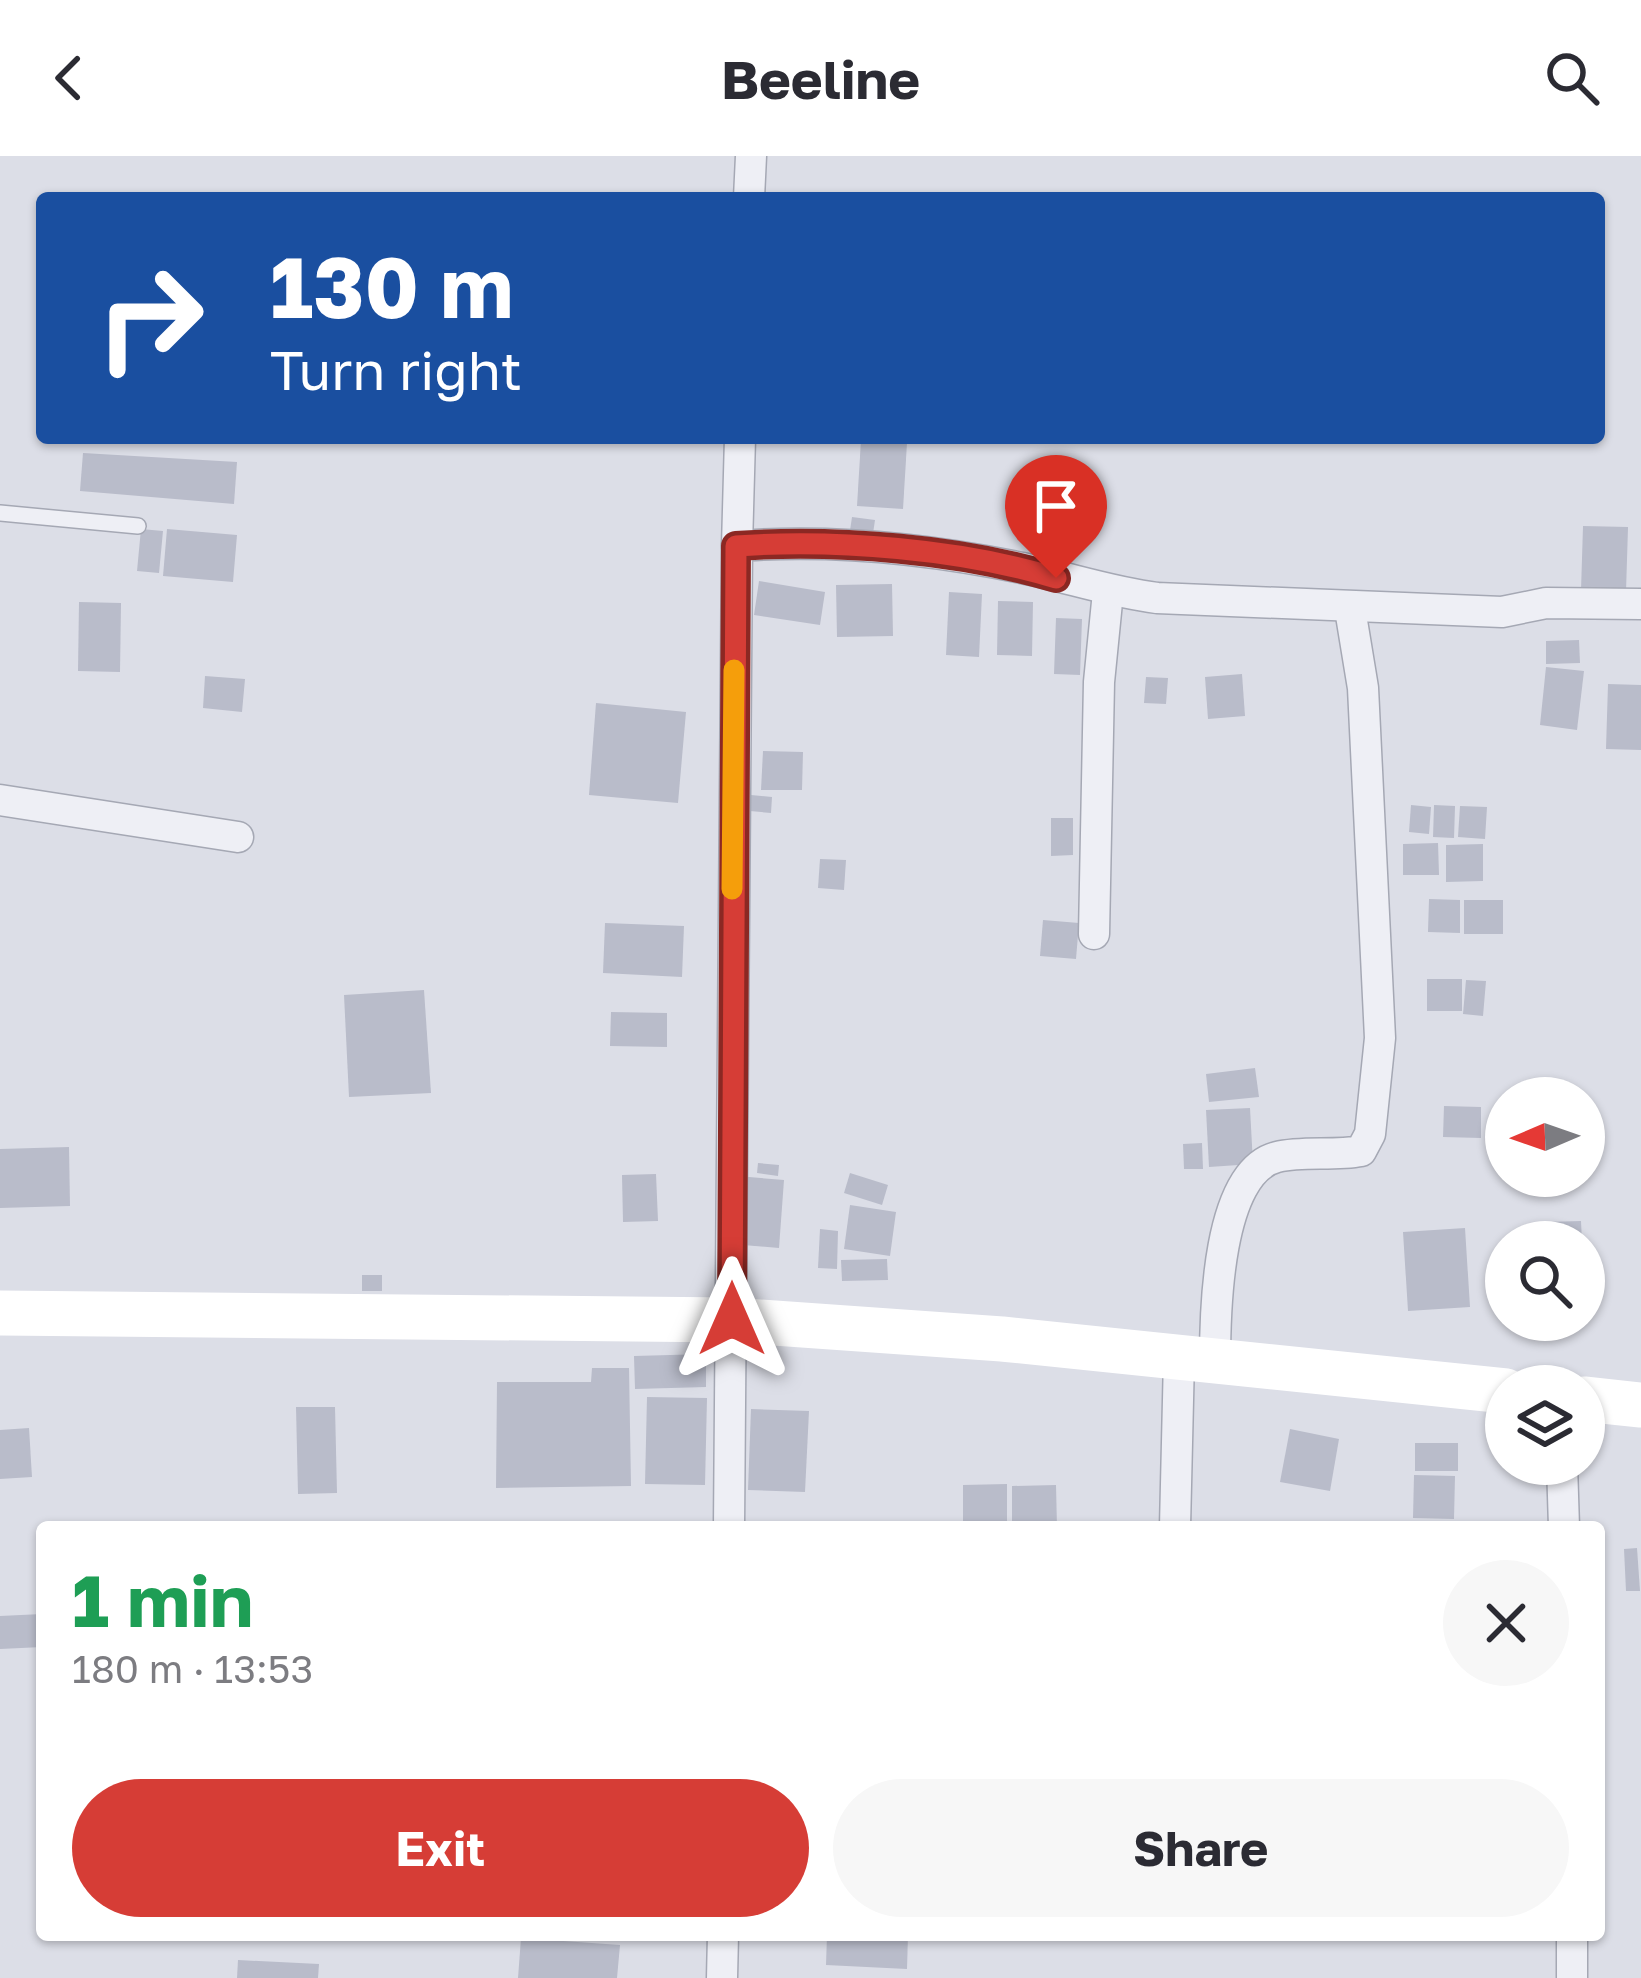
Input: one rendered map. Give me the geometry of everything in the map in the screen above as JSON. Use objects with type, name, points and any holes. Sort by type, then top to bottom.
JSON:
[{"type":"street","points":[[749,192],[751,156]]},
{"type":"street","points":[[729,1521],[740,444]]},
{"type":"street","points":[[736,546],[770,543],[910,551],[1024,568],[1108,592],[1157,598],[1502,613],[1546,603],[1641,604]]},
{"type":"street","points":[[1094,934],[1099,682],[1108,592]]},
{"type":"street","points":[[1176,1521],[1197,1360],[1215,1310],[1240,1186],[1257,1167],[1276,1157],[1361,1151],[1370,1134],[1380,1038],[1377,942],[1363,688],[1349,609]]},
{"type":"street","points":[[0,800],[238,837]]},
{"type":"street","points":[[0,1313],[732,1319],[1002,1340],[1485,1389]]},
{"type":"street","points":[[1605,1401],[1641,1405]]},
{"type":"street","points":[[1563,1485],[1564,1521]]},
{"type":"street","points":[[722,1978],[723,1941]]},
{"type":"street","points":[[1572,1941],[1572,1978]]},
{"type":"lane","points":[[0,513],[138,526]]},
{"type":"building","points":[[861,444],[907,444],[903,509],[857,506]]},
{"type":"building","points":[[83,453],[237,462],[234,504],[80,491]]},
{"type":"building","points":[[852,517],[875,520],[871,547],[848,544]]},
{"type":"building","points":[[1583,526],[1628,527],[1626,592],[1581,591]]},
{"type":"building","points":[[141,529],[163,531],[159,573],[137,571]]},
{"type":"building","points":[[167,529],[237,535],[233,582],[163,576]]},
{"type":"building","points":[[759,581],[825,592],[820,625],[754,615]]},
{"type":"building","points":[[892,584],[893,636],[837,637],[836,585]]},
{"type":"building","points":[[949,592],[982,594],[979,657],[946,655]]},
{"type":"building","points":[[998,601],[1033,602],[1032,656],[997,655]]},
{"type":"building","points":[[79,602],[121,603],[120,672],[78,671]]},
{"type":"building","points":[[1056,618],[1082,619],[1080,675],[1054,674]]},
{"type":"building","points":[[1579,640],[1580,663],[1546,664],[1546,641]]},
{"type":"building","points":[[1546,667],[1584,671],[1577,730],[1540,725]]},
{"type":"building","points":[[1242,674],[1245,716],[1208,719],[1205,677]]},
{"type":"building","points":[[205,676],[245,679],[242,712],[203,708]]},
{"type":"building","points":[[1146,677],[1168,678],[1166,704],[1144,703]]},
{"type":"building","points":[[1608,684],[1641,685],[1641,750],[1606,749]]},
{"type":"building","points":[[596,703],[686,712],[678,803],[589,795]]},
{"type":"building","points":[[763,751],[803,752],[802,790],[761,790]]},
{"type":"building","points":[[751,795],[772,797],[771,813],[750,811]]},
{"type":"building","points":[[1411,805],[1431,807],[1429,834],[1409,832]]},
{"type":"building","points":[[1434,805],[1455,806],[1454,838],[1433,837]]},
{"type":"building","points":[[1460,806],[1487,807],[1485,839],[1458,837]]},
{"type":"building","points":[[1051,818],[1073,818],[1073,855],[1051,856]]},
{"type":"building","points":[[1438,843],[1439,875],[1403,875],[1403,844]]},
{"type":"building","points":[[1483,844],[1483,881],[1446,882],[1446,845]]},
{"type":"building","points":[[820,859],[846,860],[844,890],[818,888]]},
{"type":"building","points":[[1429,899],[1460,900],[1460,933],[1428,932]]},
{"type":"building","points":[[1464,900],[1503,900],[1503,934],[1464,934]]},
{"type":"building","points":[[1043,920],[1079,923],[1076,959],[1040,956]]},
{"type":"building","points":[[605,923],[684,926],[682,977],[603,973]]},
{"type":"building","points":[[1427,979],[1462,979],[1462,1011],[1427,1011]]},
{"type":"building","points":[[1466,980],[1486,981],[1483,1016],[1463,1014]]},
{"type":"building","points":[[424,990],[431,1093],[349,1097],[344,995]]},
{"type":"building","points":[[611,1012],[667,1013],[667,1047],[610,1046]]},
{"type":"building","points":[[1255,1068],[1259,1097],[1209,1102],[1206,1074]]},
{"type":"building","points":[[1444,1106],[1481,1107],[1481,1138],[1443,1137]]},
{"type":"building","points":[[1250,1108],[1253,1164],[1209,1167],[1206,1110]]},
{"type":"building","points":[[1202,1143],[1203,1169],[1184,1169],[1183,1144]]},
{"type":"building","points":[[69,1147],[70,1206],[0,1208],[0,1149]]},
{"type":"building","points":[[758,1163],[779,1165],[778,1176],[757,1173]]},
{"type":"building","points":[[850,1173],[888,1185],[882,1205],[844,1193]]},
{"type":"building","points":[[656,1174],[658,1221],[623,1222],[622,1175]]},
{"type":"building","points":[[737,1176],[784,1180],[779,1248],[731,1244]]},
{"type":"building","points":[[850,1205],[896,1212],[890,1256],[844,1249]]},
{"type":"building","points":[[1465,1228],[1470,1307],[1408,1311],[1403,1232]]},
{"type":"building","points":[[820,1229],[838,1231],[837,1269],[818,1268]]},
{"type":"building","points":[[887,1259],[888,1280],[842,1281],[841,1260]]},
{"type":"building","points":[[362,1275],[382,1275],[382,1291],[362,1291]]},
{"type":"building","points":[[706,1354],[706,1387],[635,1389],[634,1356]]},
{"type":"building","points":[[592,1368],[629,1368],[631,1486],[496,1488],[497,1382],[591,1382]]},
{"type":"building","points":[[647,1397],[707,1398],[705,1485],[645,1484]]},
{"type":"building","points":[[296,1407],[335,1407],[337,1493],[298,1494]]},
{"type":"building","points":[[751,1409],[809,1411],[805,1492],[748,1490]]},
{"type":"building","points":[[29,1428],[32,1477],[0,1479],[0,1430]]},
{"type":"building","points":[[1290,1429],[1339,1439],[1330,1491],[1280,1482]]},
{"type":"building","points":[[1415,1443],[1458,1443],[1458,1471],[1415,1471]]},
{"type":"building","points":[[1414,1475],[1455,1476],[1454,1519],[1413,1518]]},
{"type":"building","points":[[1007,1484],[1007,1521],[963,1521],[963,1485]]},
{"type":"building","points":[[1056,1485],[1057,1521],[1012,1521],[1012,1486]]},
{"type":"building","points":[[1637,1548],[1640,1591],[1626,1591],[1624,1549]]},
{"type":"building","points":[[36,1614],[36,1647],[0,1649],[0,1616]]},
{"type":"building","points":[[521,1941],[620,1945],[617,1978],[518,1978]]},
{"type":"building","points":[[827,1941],[908,1941],[907,1969],[826,1965]]},
{"type":"building","points":[[238,1960],[319,1964],[318,1978],[237,1978]]},
{"type":"slow traffic","points":[[732,889],[734,670]]},
{"type":"route","points":[[732,1319],[736,546],[770,543],[910,551],[1024,568],[1056,578]]}]
